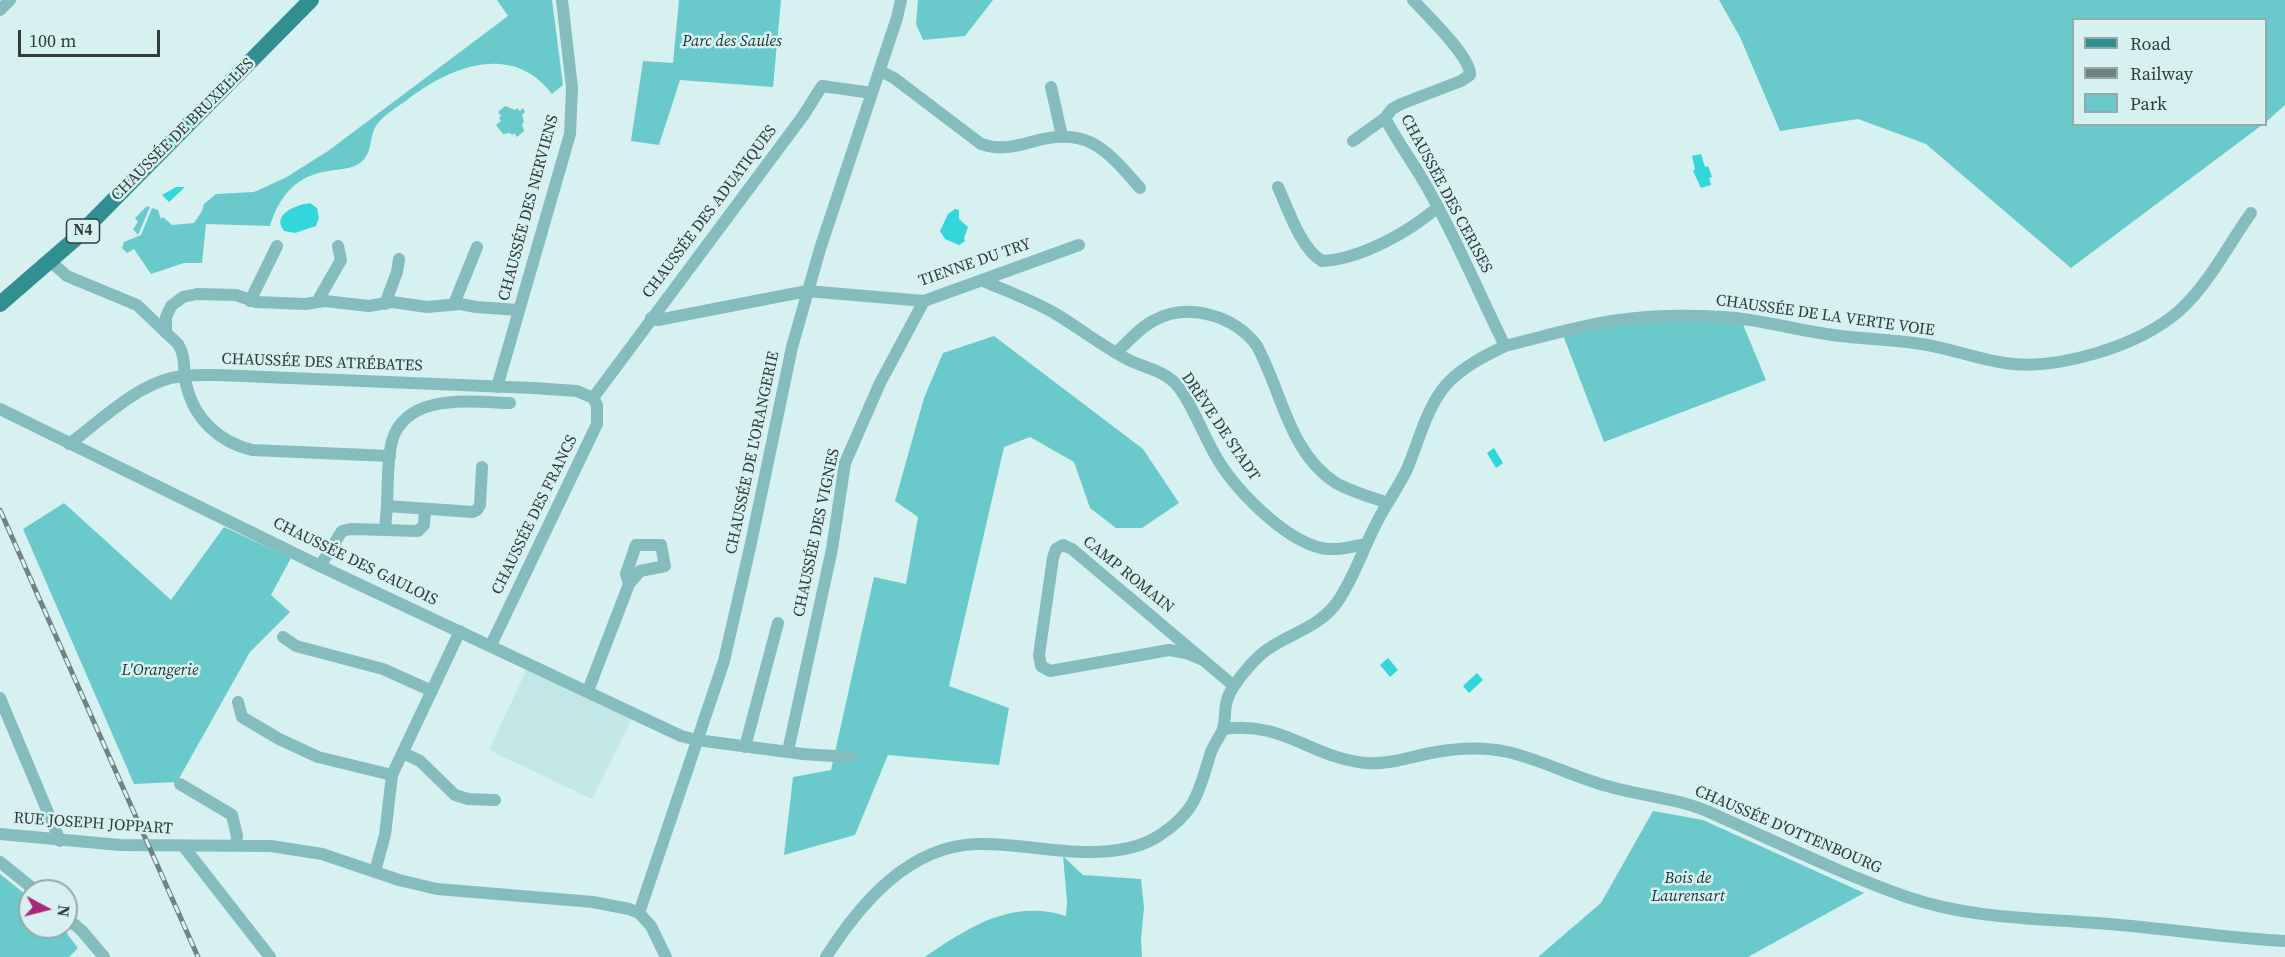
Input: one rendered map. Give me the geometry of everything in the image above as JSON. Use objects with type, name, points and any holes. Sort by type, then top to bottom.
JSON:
[{"type":"main road","name":"CHAUSSÉE DE BRUXELLES","points":[[0,304],[51,262],[164,151],[311,0]]},
{"type":"street","points":[[0,10],[10,0]]},
{"type":"street","name":"CHAUSSÉE DES NERVIENS","points":[[483,402],[519,310],[570,134],[572,88],[562,0]]},
{"type":"street","name":"CHAUSSÉE DE L'ORANGERIE","points":[[639,913],[720,674],[737,608],[792,346],[807,291],[880,71],[901,0]]},
{"type":"street","name":"CHAUSSÉE DES CERISES","points":[[1413,0],[1451,42],[1470,67],[1470,75],[1461,81],[1396,106],[1385,118],[1438,207],[1505,346]]},
{"type":"street","points":[[880,71],[894,78],[974,139],[989,147],[1008,148],[1047,137],[1081,138],[1101,147],[1140,188]]},
{"type":"street","name":"CHAUSSÉE DES ADUATIQUES","points":[[593,398],[803,116],[822,86],[872,93]]},
{"type":"street","points":[[1051,87],[1062,136]]},
{"type":"street","points":[[1353,141],[1385,118]]},
{"type":"street","points":[[1278,187],[1307,247],[1314,256],[1322,261],[1337,259],[1374,247],[1411,228],[1438,207]]},
{"type":"street","name":"CHAUSSÉE DE LA VERTE VOIE","points":[[1222,729],[1224,708],[1234,686],[1267,650],[1312,627],[1331,610],[1341,596],[1366,544],[1406,471],[1441,391],[1457,374],[1505,346],[1618,320],[1718,316],[1837,336],[1922,344],[2006,363],[2036,365],[2066,361],[2130,340],[2158,327],[2177,313],[2199,290],[2251,213]]},
{"type":"street","name":"TIENNE DU TRY","points":[[651,318],[658,320],[807,291],[924,301],[1079,245]]},
{"type":"street","points":[[250,301],[277,246]]},
{"type":"street","points":[[317,302],[341,260],[338,246]]},
{"type":"street","points":[[454,304],[477,247]]},
{"type":"street","points":[[385,304],[397,272],[399,259]]},
{"type":"street","points":[[51,262],[67,276],[137,305],[166,333],[182,350],[189,392],[202,418],[212,431],[236,446],[252,450],[390,456]]},
{"type":"street","name":"DRÈVE DE STADT","points":[[981,280],[1054,313],[1116,353],[1161,373],[1174,382],[1216,457],[1233,482],[1280,525],[1299,538],[1321,548],[1334,549],[1366,544]]},
{"type":"street","points":[[166,333],[165,323],[168,311],[174,303],[183,297],[203,294],[236,295],[250,301],[305,304],[339,301],[369,306],[406,303],[427,307],[454,304],[519,310]]},
{"type":"street","name":"CHAUSSÉE DES VIGNES","points":[[788,751],[832,549],[845,463],[880,383],[924,301]]},
{"type":"street","points":[[1116,353],[1147,325],[1170,314],[1196,313],[1233,324],[1249,336],[1257,346],[1298,442],[1310,461],[1343,486],[1388,503]]},
{"type":"street","name":"CHAUSSÉE DES ATRÉBATES","points":[[69,444],[135,395],[152,385],[185,375],[490,386],[577,391],[593,398]]},
{"type":"street","points":[[463,386],[463,401]]},
{"type":"street","name":"CHAUSSÉE DES FRANCS","points":[[491,645],[597,424],[597,405],[593,398]]},
{"type":"street","points":[[385,530],[393,440],[397,431],[411,416],[430,405],[442,402],[510,403]]},
{"type":"street","name":"CHAUSSÉE DES GAULOIS","points":[[0,409],[320,566],[681,736],[745,747],[851,757]]},
{"type":"street","points":[[387,506],[473,512],[480,506],[482,467]]},
{"type":"street","points":[[320,566],[342,531],[351,529],[418,531],[424,525],[425,509]]},
{"type":"street","name":"CAMP ROMAIN","points":[[1203,660],[1186,653],[1169,650],[1046,670],[1041,666],[1040,655],[1056,549],[1063,545],[1072,549],[1234,686]]},
{"type":"street","points":[[588,691],[630,585]]},
{"type":"street","points":[[745,747],[778,623]]},
{"type":"street","points":[[375,871],[386,835],[392,774],[460,631]]},
{"type":"street","points":[[283,637],[296,646],[383,669],[432,691]]},
{"type":"street","points":[[0,699],[60,841]]},
{"type":"street","points":[[238,702],[242,717],[298,749],[318,757],[392,774]]},
{"type":"street","name":"CHAUSSÉE D'OTTENBOURG","points":[[1222,729],[1239,727],[1272,731],[1343,760],[1368,763],[1463,749],[1506,752],[1608,787],[1677,801],[1706,811],[1801,855],[1908,897],[1968,914],[2119,925],[2285,941]]},
{"type":"street","points":[[825,957],[871,898],[900,872],[930,854],[958,846],[977,844],[1068,851],[1104,851],[1131,847],[1155,839],[1181,819],[1192,805],[1201,789],[1212,749],[1222,729]]},
{"type":"street","points":[[402,753],[420,761],[455,795],[468,799],[495,800]]},
{"type":"street","points":[[180,784],[232,815],[237,836],[236,846]]},
{"type":"street","name":"RUE JOSEPH JOPPART","points":[[0,834],[60,841],[184,847]]},
{"type":"street","points":[[184,847],[292,848],[322,854],[437,889],[593,902],[639,913],[651,926],[666,957]]},
{"type":"street","points":[[184,847],[270,957]]},
{"type":"street","points":[[0,862],[21,879]]},
{"type":"street","points":[[78,928],[104,957]]},
{"type":"shaded area","points":[[1701,154],[1705,167],[1708,166],[1712,177],[1709,178],[1711,185],[1701,188],[1693,171],[1695,169],[1692,156]]},
{"type":"shaded area","points":[[176,187],[185,187],[169,202],[162,195]]},
{"type":"shaded area","points":[[310,203],[317,208],[319,218],[316,226],[295,233],[284,231],[281,225],[283,215],[292,208]]},
{"type":"shaded area","points":[[955,209],[959,210],[959,219],[968,227],[965,241],[959,245],[945,239],[940,231],[948,214]]},
{"type":"shaded area","points":[[1494,448],[1503,463],[1496,468],[1487,453]]},
{"type":"shaded area","points":[[1388,658],[1398,670],[1390,677],[1380,665]]},
{"type":"shaded area","points":[[527,669],[632,719],[592,799],[489,750]]},
{"type":"shaded area","points":[[1477,673],[1483,680],[1469,693],[1463,686]]},
{"type":"green space","points":[[497,0],[552,0],[563,85],[552,94],[536,78],[519,68],[500,64],[462,69],[424,88],[384,117],[375,128],[367,154],[360,163],[349,168],[318,173],[299,182],[284,196],[270,226],[206,224],[202,263],[184,263],[151,274],[134,249],[127,253],[122,248],[124,242],[141,235],[152,208],[158,210],[161,219],[163,217],[172,225],[194,223],[204,204],[216,194],[254,192],[285,178],[328,151],[508,16]]},
{"type":"green space","name":"Parc des Saules","points":[[679,0],[781,0],[773,87],[680,80],[659,145],[631,141],[643,61],[673,63]]},
{"type":"green space","points":[[918,0],[993,0],[965,36],[923,40],[916,24]]},
{"type":"green space","points":[[1719,0],[2285,0],[2285,105],[2267,121],[2267,18],[2072,18],[2072,126],[2261,126],[2071,268],[1926,144],[1858,119],[1780,131],[1740,37]]},
{"type":"green space","points":[[505,106],[515,110],[517,108],[520,111],[523,108],[525,112],[522,115],[524,131],[517,137],[514,133],[512,135],[503,134],[496,125],[501,121],[498,112]]},
{"type":"green space","points":[[147,206],[150,207],[138,235],[133,229],[138,222],[135,218]]},
{"type":"green space","points":[[1659,320],[1742,322],[1766,380],[1604,442],[1563,335],[1616,323]]},
{"type":"green space","points":[[994,336],[1143,449],[1179,503],[1142,528],[1116,528],[1090,508],[1074,462],[1030,437],[1004,447],[949,686],[1009,708],[999,765],[888,755],[855,835],[784,855],[793,777],[831,770],[874,577],[906,584],[918,517],[895,501],[924,398],[943,353]]},
{"type":"green space","name":"L'Orangerie","points":[[64,503],[171,600],[224,527],[291,558],[271,595],[290,612],[250,652],[177,782],[134,784],[23,529]]},
{"type":"green space","name":"Bois de Laurensart","points":[[1653,811],[1703,820],[1864,893],[1748,957],[1538,957],[1601,903]]},
{"type":"green space","points":[[1063,856],[1083,875],[1141,879],[1144,907],[1142,957],[925,957],[974,926],[991,919],[1027,911],[1066,916]]},
{"type":"green space","points":[[0,874],[18,888],[18,939],[71,939],[78,948],[69,957],[0,957]]},
{"type":"railway","points":[[0,510],[198,957]]}]
